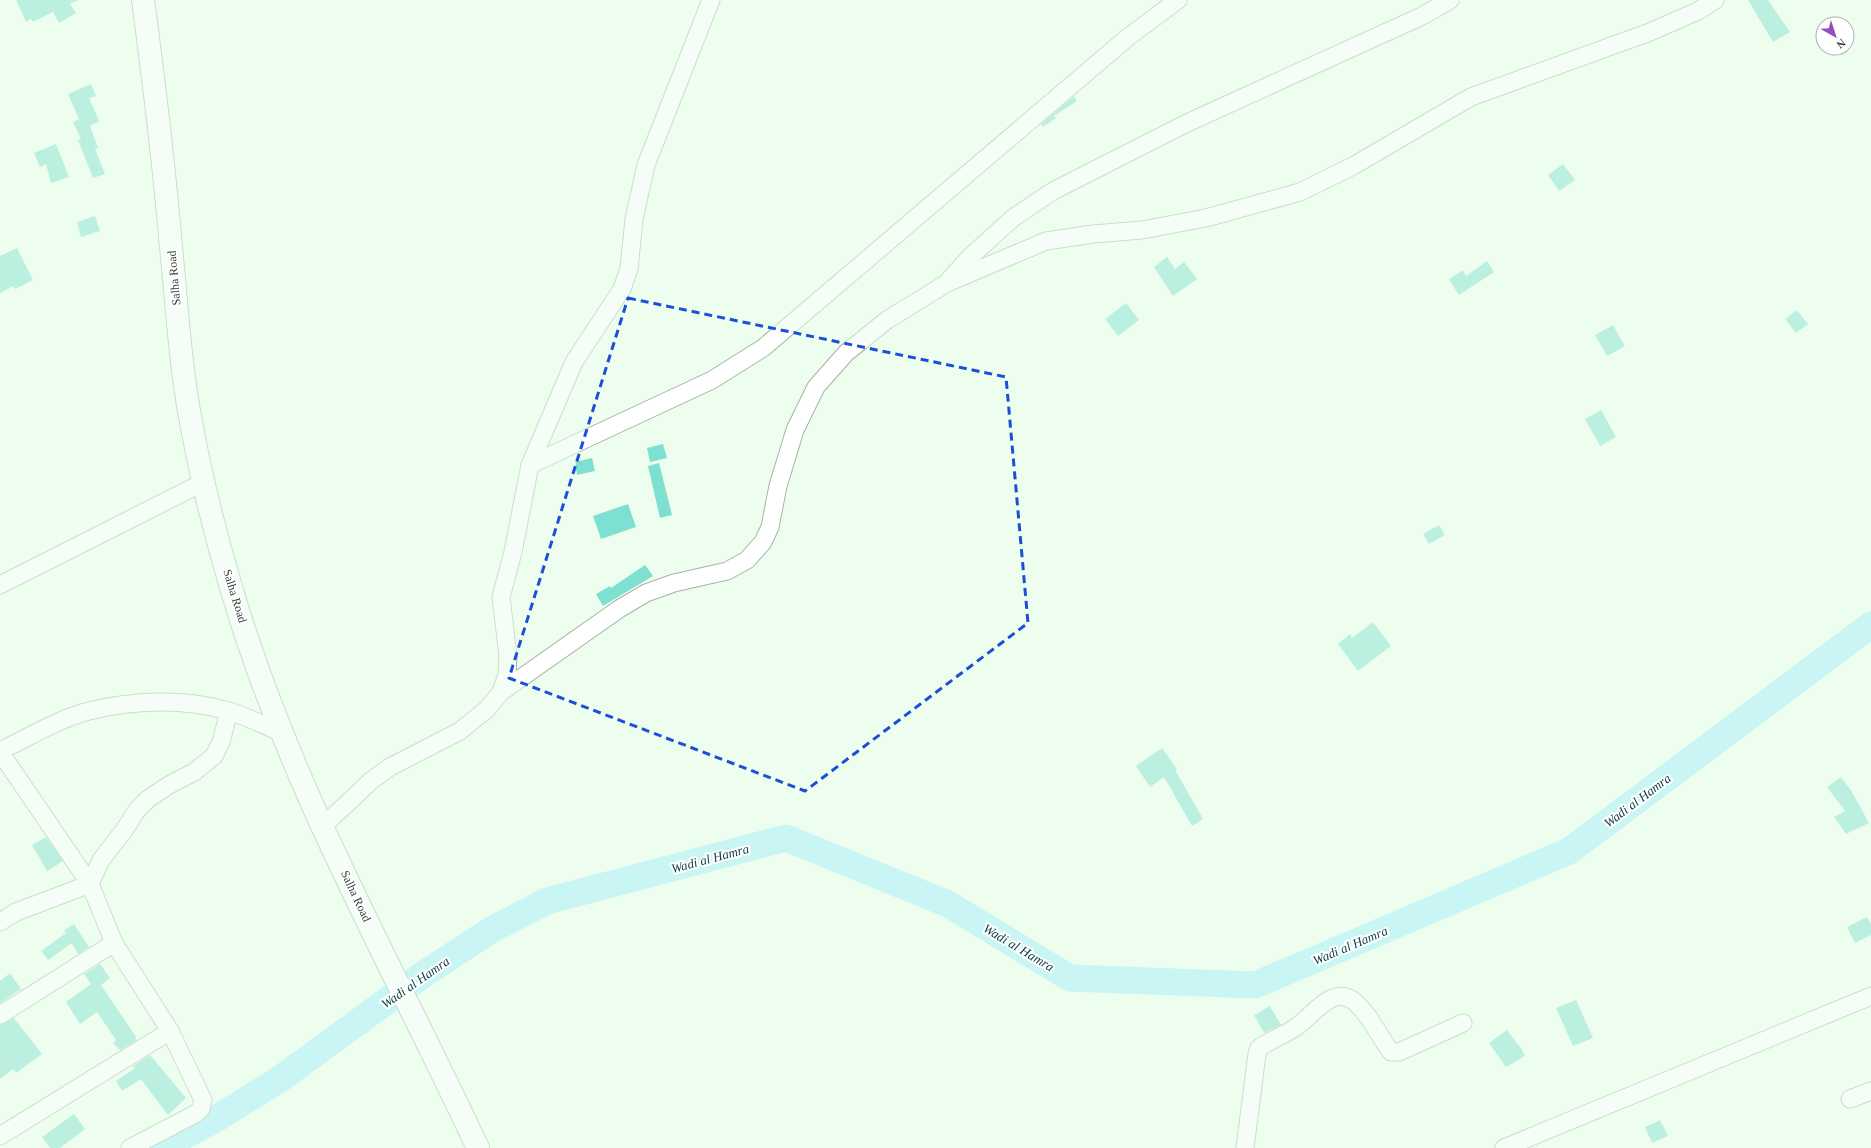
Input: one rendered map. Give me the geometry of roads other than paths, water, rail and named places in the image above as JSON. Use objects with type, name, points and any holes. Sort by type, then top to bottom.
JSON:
[{"type":"main road","name":"Salha Road","points":[[143,0],[159,118],[181,352],[190,421],[231,587],[255,661],[282,733],[323,826],[478,1148]]},
{"type":"street","points":[[501,692],[507,675],[508,656],[501,597],[513,552],[530,465],[574,362],[622,289],[630,269],[634,219],[646,165],[711,0]]},
{"type":"street","points":[[530,465],[712,380],[763,348],[1127,38],[1178,0]]},
{"type":"street","points":[[947,282],[971,256],[1013,218],[1053,191],[1187,123],[1422,16],[1450,0]]},
{"type":"street","points":[[323,826],[372,780],[390,767],[460,731],[487,710],[501,692],[619,609],[646,593],[674,583],[727,571],[747,560],[763,542],[770,527],[778,486],[794,430],[816,387],[846,353],[887,320],[947,282],[1046,241],[1093,234],[1142,230],[1206,218],[1300,192],[1353,166],[1471,97],[1650,32],[1698,11],[1715,0]]},
{"type":"street","points":[[0,585],[204,482]]},
{"type":"street","points":[[130,1148],[195,1114],[200,1109],[203,1100],[170,1031],[114,943],[90,884],[0,751],[55,724],[88,711],[131,704],[166,702],[204,705],[229,711],[282,733]]},
{"type":"street","points":[[0,922],[16,912],[90,884],[101,860],[126,829],[137,810],[148,799],[169,785],[194,772],[214,756],[221,742],[229,711]]},
{"type":"street","points":[[0,1015],[114,943]]},
{"type":"street","points":[[1245,1148],[1259,1048],[1296,1027],[1329,1000],[1337,996],[1346,997],[1354,1001],[1361,1008],[1391,1052],[1399,1052],[1463,1023]]},
{"type":"street","points":[[1504,1148],[1871,996]]},
{"type":"street","points":[[0,1136],[170,1031]]},
{"type":"street","points":[[1850,1099],[1871,1091]]},
{"type":"waterway","name":"Wadi al Hamra","points":[[161,1148],[214,1120],[280,1079],[421,976],[491,930],[547,901],[786,838],[948,904],[1070,978],[1255,985],[1569,851],[1871,625]]}]
